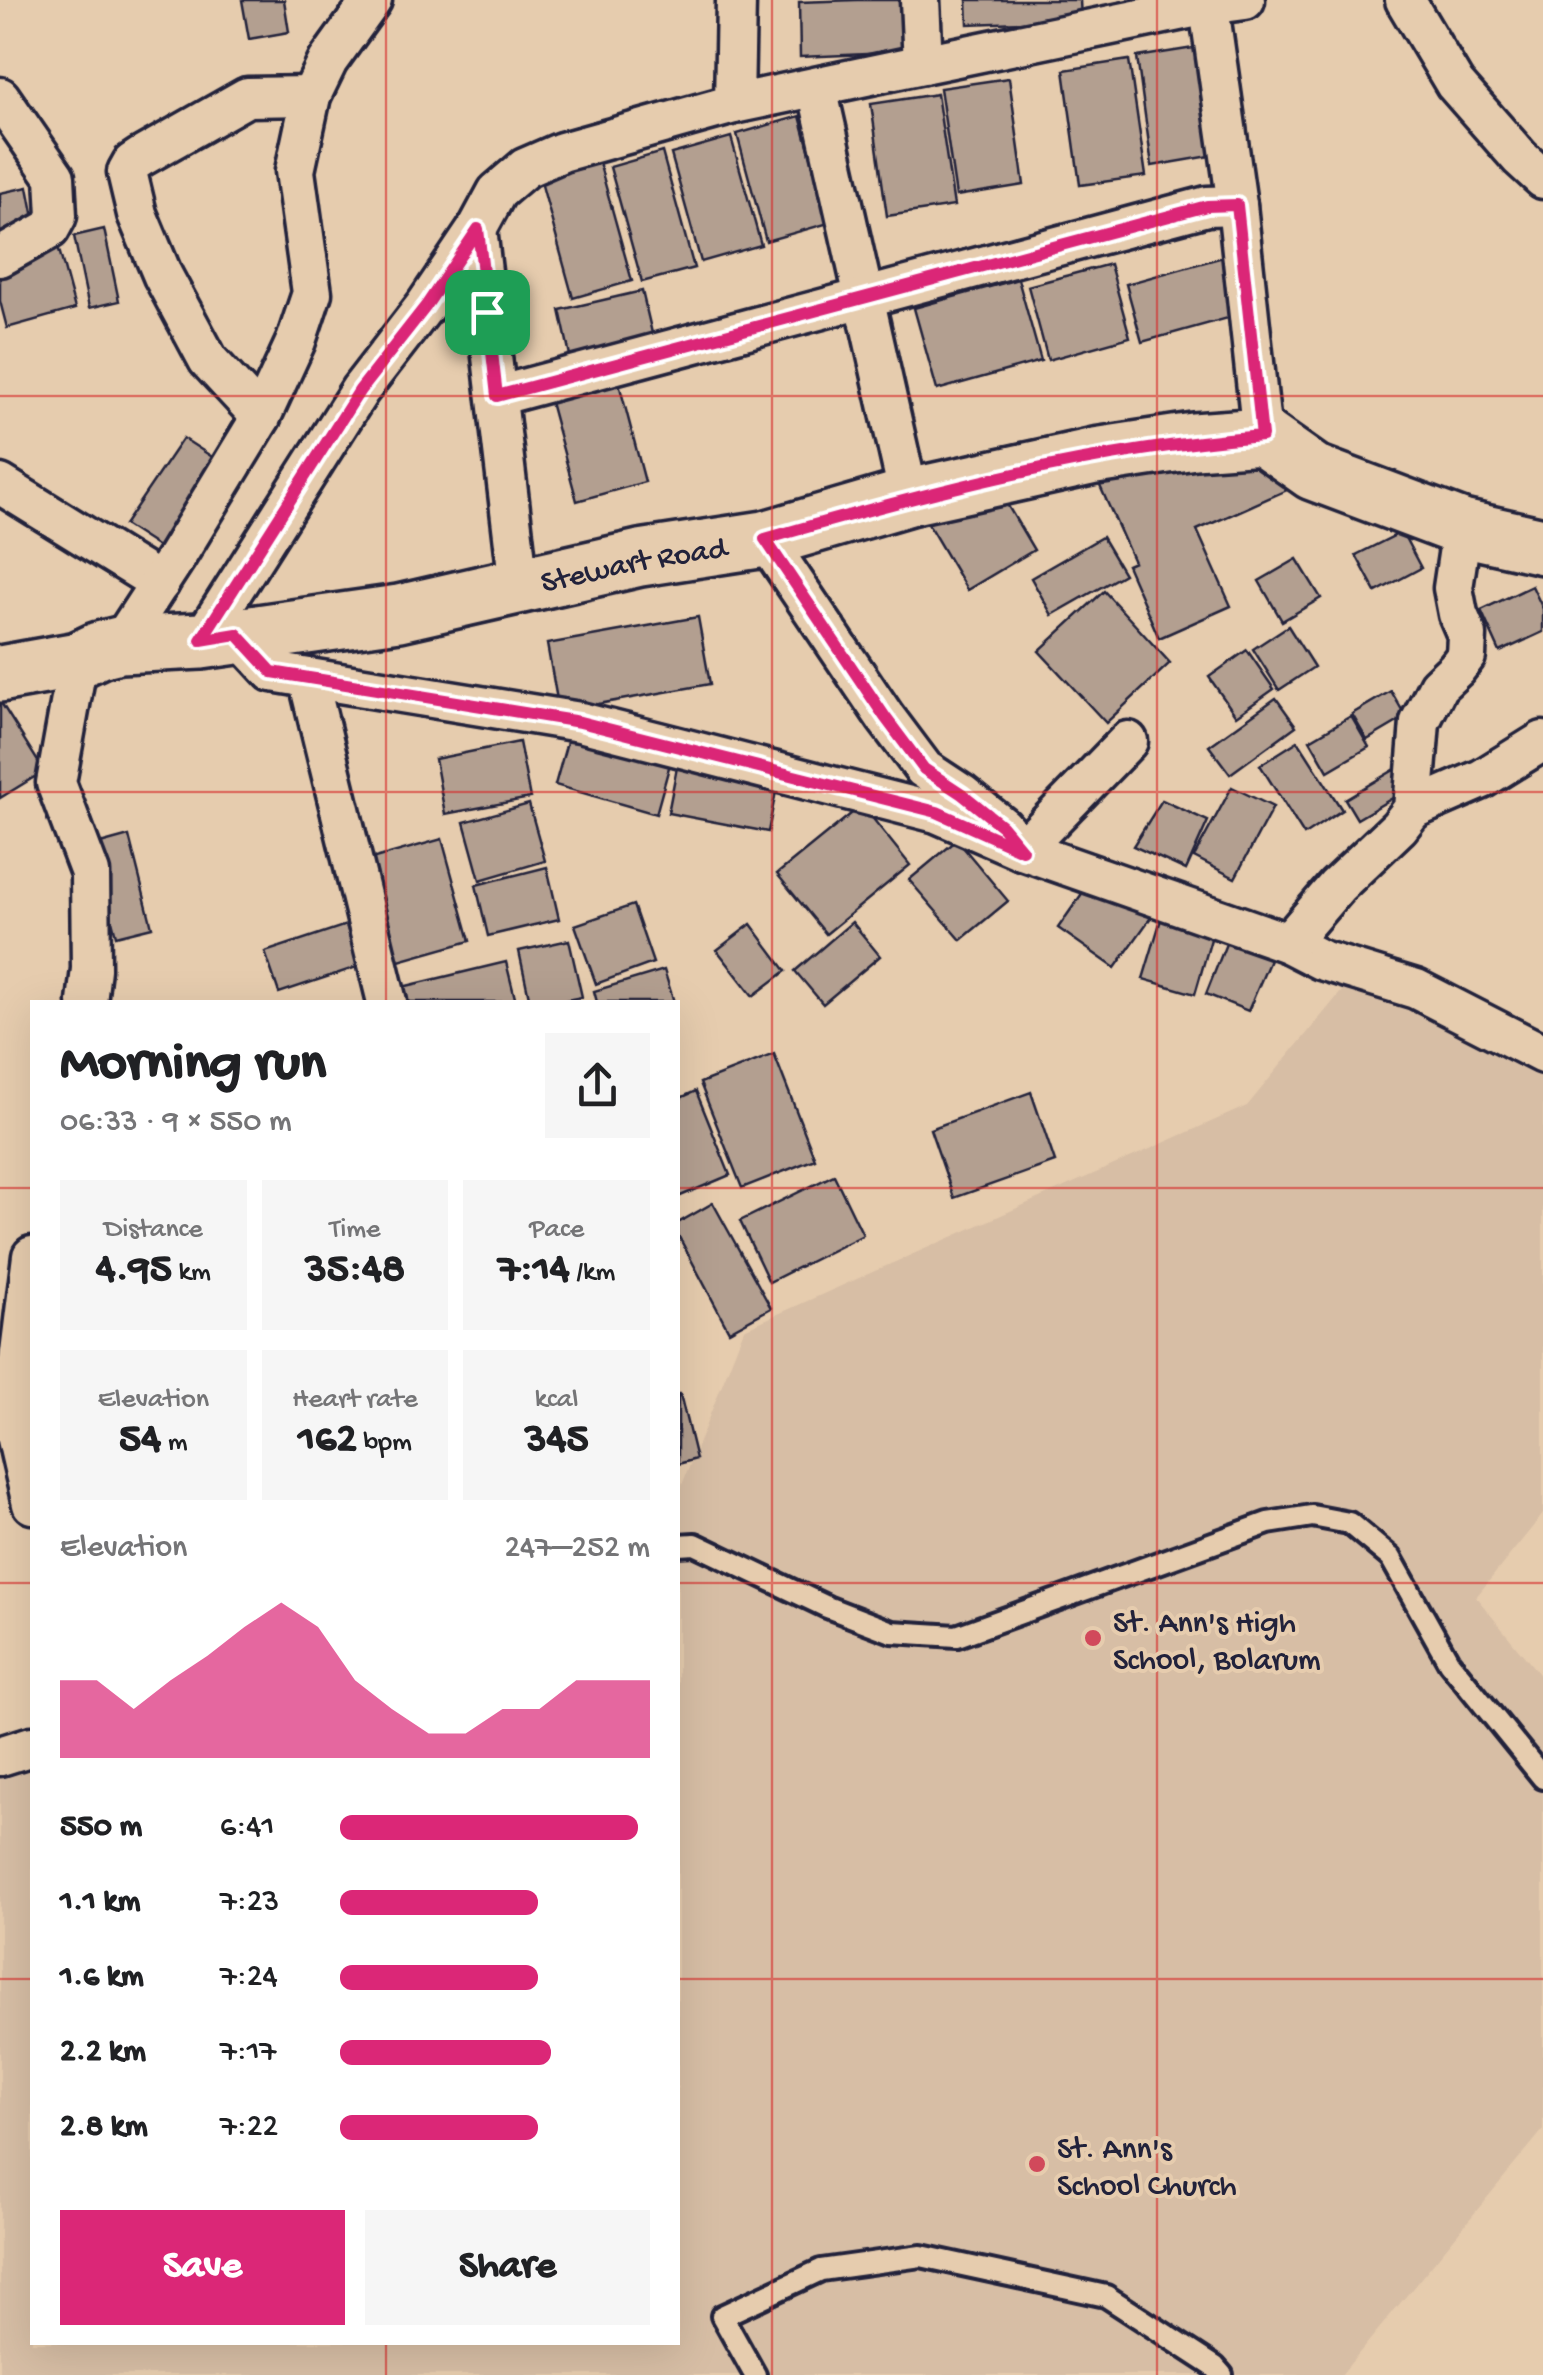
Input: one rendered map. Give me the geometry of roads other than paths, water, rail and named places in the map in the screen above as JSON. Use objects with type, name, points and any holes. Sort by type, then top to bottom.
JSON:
[{"type":"street","points":[[87,1000],[92,941],[90,873],[56,783],[99,652],[160,582],[261,416],[296,342],[312,293],[295,171],[311,96],[328,61],[372,0]]},
{"type":"street","points":[[734,104],[736,0]]},
{"type":"street","points":[[920,0],[923,64]]},
{"type":"street","points":[[1405,0],[1454,84],[1543,179]]},
{"type":"street","points":[[1538,1043],[1416,989],[1321,960],[1288,944],[1022,850],[937,812],[580,722],[272,672],[219,638],[360,390],[426,306],[478,229],[497,192],[525,168],[562,152],[734,104],[1220,2],[1262,436],[1313,472],[1462,528],[1543,546]]},
{"type":"street","points":[[816,88],[909,497]]},
{"type":"street","points":[[261,416],[208,360],[163,276],[137,214],[127,172],[141,157],[247,98],[311,96]]},
{"type":"street","points":[[0,97],[55,177],[57,216],[50,229],[0,257]]},
{"type":"street","points":[[497,396],[1207,206],[1237,205]]},
{"type":"street","points":[[478,229],[518,586]]},
{"type":"street","name":"Stewart Road","points":[[0,674],[99,652],[398,613],[640,558],[765,539],[909,497],[1096,456],[1194,441],[1262,436]]},
{"type":"street","points":[[0,484],[160,582]]},
{"type":"street","points":[[1413,809],[1420,722],[1438,686],[1466,656],[1468,635],[1458,614],[1453,588],[1462,528]]},
{"type":"street","points":[[765,539],[924,769],[1002,826],[1022,850]]},
{"type":"street","points":[[308,678],[388,1000]]},
{"type":"street","points":[[1022,850],[1128,741]]},
{"type":"street","points":[[1288,944],[1336,886],[1413,809],[1482,779],[1543,742]]},
{"type":"street","points":[[0,1263],[30,1242]]},
{"type":"street","points":[[30,1272],[12,1416],[30,1495]]},
{"type":"street","points":[[0,1756],[30,1747]]},
{"type":"lane","points":[[680,1545],[694,1544],[827,1607],[892,1632],[957,1636],[1268,1523],[1312,1516],[1349,1523],[1391,1558],[1449,1662],[1543,1778]]},
{"type":"lane","points":[[755,2375],[722,2316],[821,2270],[922,2256],[1106,2296],[1222,2375]]},
{"type":"place","name":"St. Ann's High School, Bolarum","points":[[1093,1638]]},
{"type":"place","name":"St. Ann's School Church","points":[[1037,2164]]}]
